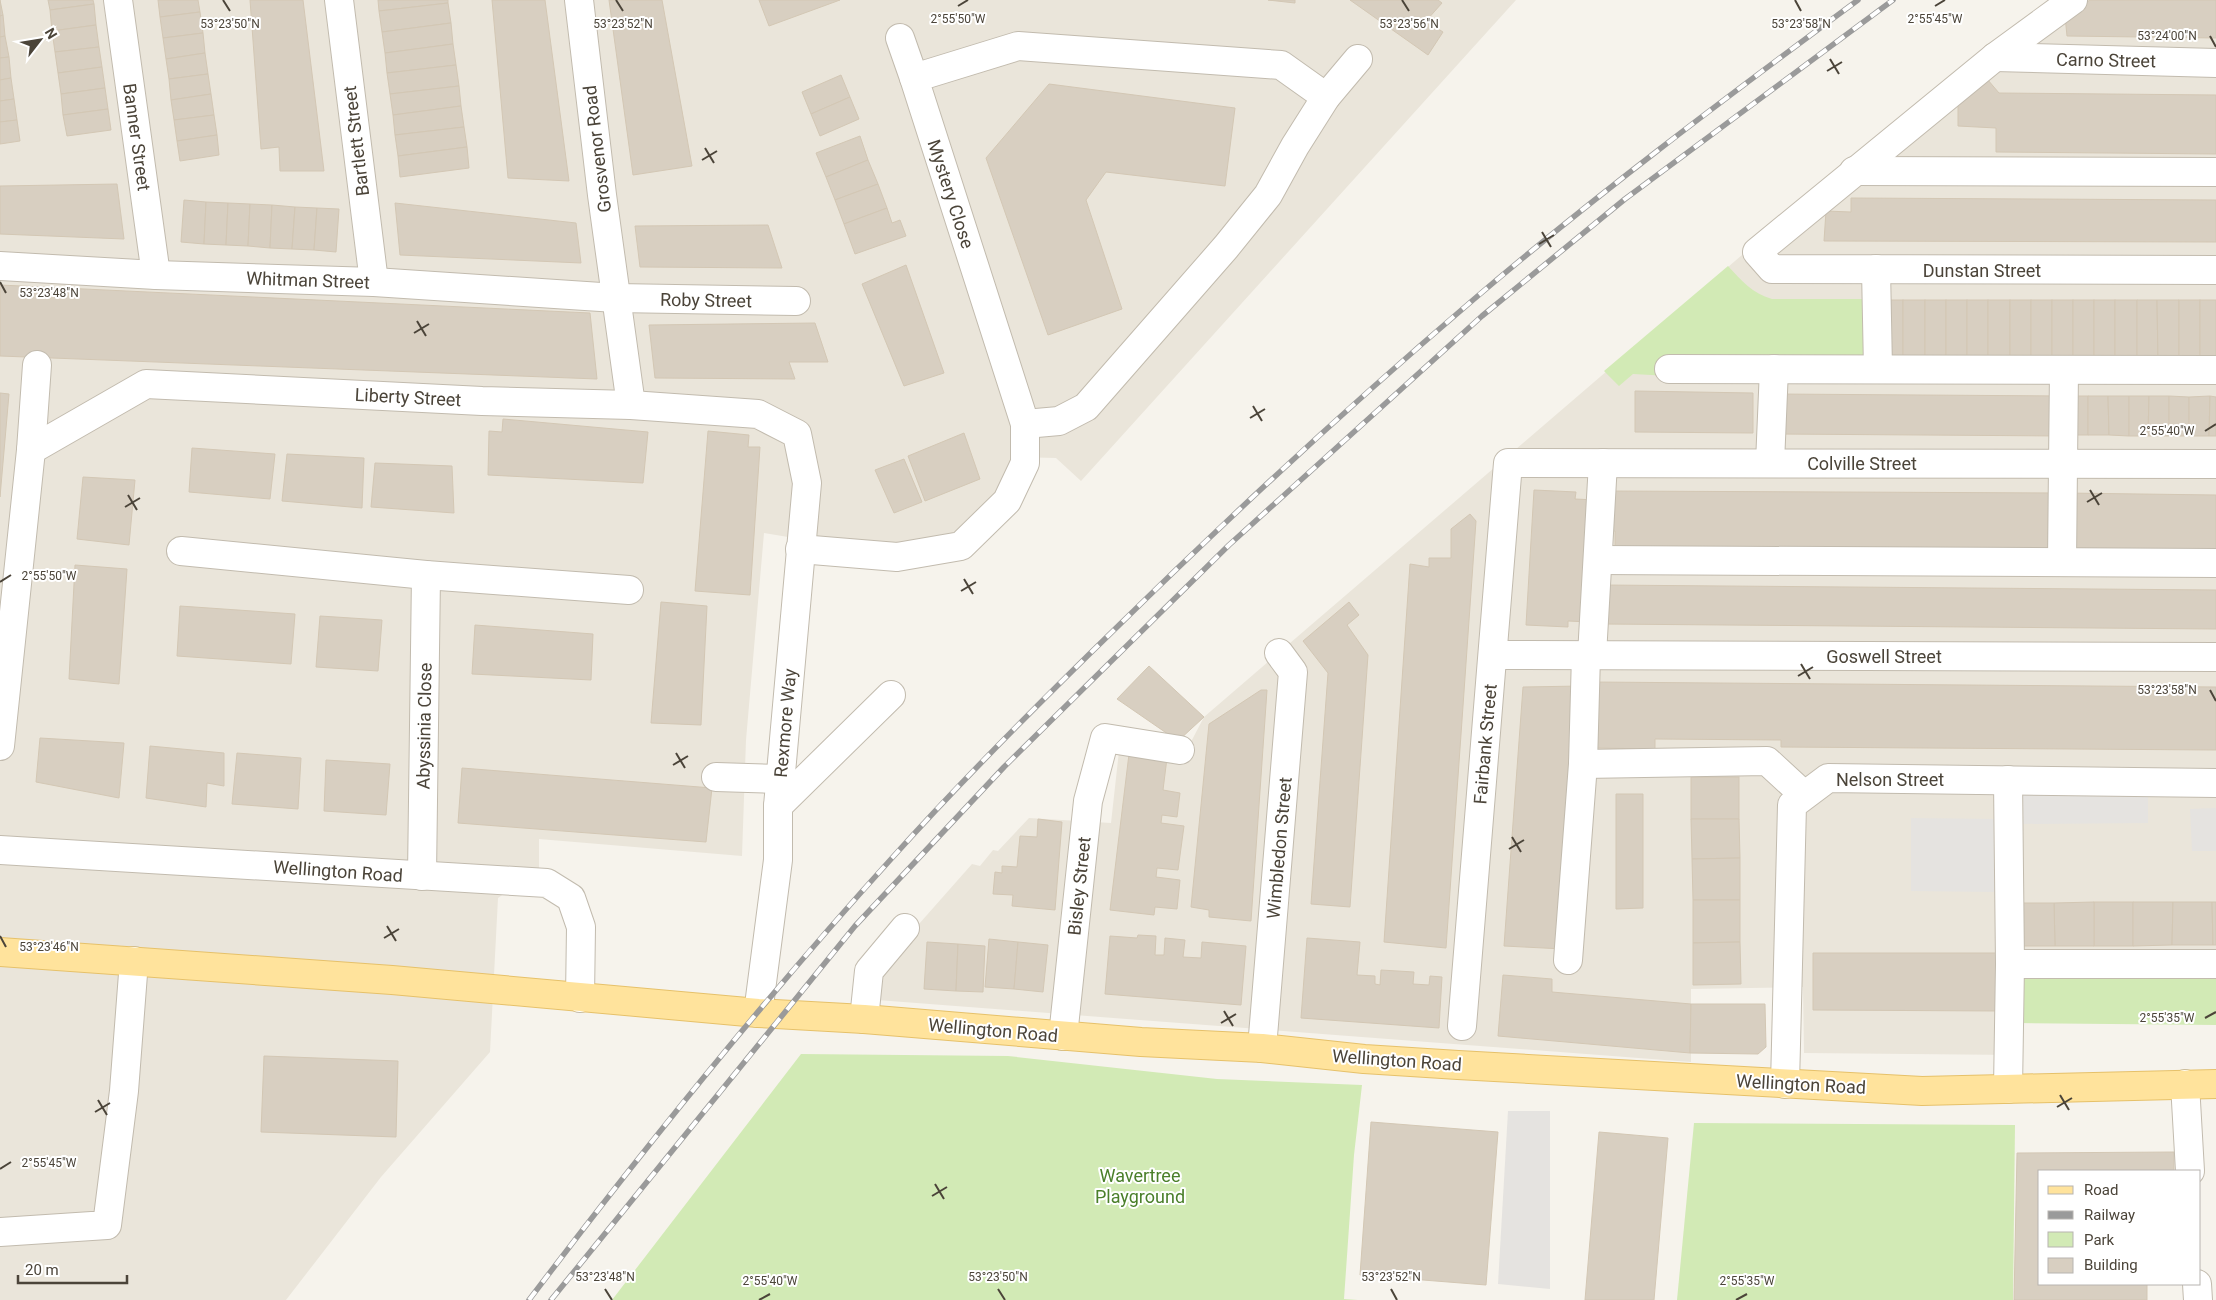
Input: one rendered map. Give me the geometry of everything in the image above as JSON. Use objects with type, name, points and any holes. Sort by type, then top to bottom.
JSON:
[{"type":"main road","name":"Wellington Road","points":[[0,952],[392,980],[758,1013],[864,1018],[1063,1036],[1262,1048],[1364,1059],[1922,1091],[2216,1084]]},
{"type":"street","name":"Banner Street","points":[[118,0],[156,275]]},
{"type":"street","name":"Bartlett Street","points":[[340,0],[374,282]]},
{"type":"street","name":"Grosvenor Road","points":[[579,0],[616,298],[632,405]]},
{"type":"street","points":[[1854,171],[1995,57],[2073,0]]},
{"type":"street","name":"Mystery Close","points":[[800,549],[897,557],[961,546],[1007,501],[1025,463],[1026,424],[900,38]]},
{"type":"street","points":[[914,78],[1018,46],[1281,65],[1326,96]]},
{"type":"street","name":"Carno Street","points":[[1995,57],[2216,63]]},
{"type":"street","points":[[1026,424],[1059,421],[1086,407],[1226,247],[1268,195],[1302,133],[1326,96],[1358,59]]},
{"type":"street","points":[[1854,171],[2216,172]]},
{"type":"street","name":"Dunstan Street","points":[[1854,171],[1756,252],[1772,269],[2216,270]]},
{"type":"street","name":"Whitman Street","points":[[0,266],[156,275],[374,282],[616,298]]},
{"type":"street","points":[[1876,269],[1878,369]]},
{"type":"street","name":"Roby Street","points":[[616,298],[796,301]]},
{"type":"street","points":[[0,746],[31,450],[37,365]]},
{"type":"street","points":[[1668,369],[2216,370]]},
{"type":"street","points":[[1770,463],[1774,369]]},
{"type":"street","points":[[2062,562],[2065,463],[2064,370]]},
{"type":"street","name":"Liberty Street","points":[[31,450],[146,384],[632,405],[758,414],[797,434]]},
{"type":"street","name":"Rexmore Way","points":[[758,1013],[778,860],[778,806],[807,483],[797,434]]},
{"type":"street","name":"Colville Street","points":[[1508,463],[2216,464]]},
{"type":"street","name":"Fairbank Street","points":[[1462,1026],[1508,463]]},
{"type":"street","points":[[1568,960],[1589,764],[1589,655],[1598,560],[1603,463]]},
{"type":"street","points":[[181,551],[426,575],[629,590]]},
{"type":"street","points":[[1598,560],[2216,563]]},
{"type":"street","name":"Abyssinia Close","points":[[422,876],[426,575]]},
{"type":"street","name":"Wimbledon Street","points":[[1262,1048],[1293,672],[1279,653]]},
{"type":"street","name":"Goswell Street","points":[[1492,655],[2216,657]]},
{"type":"street","points":[[778,806],[891,695]]},
{"type":"street","name":"Bisley Street","points":[[1063,1036],[1088,801],[1105,738],[1180,750]]},
{"type":"street","points":[[1589,764],[1767,761],[1804,795]]},
{"type":"street","points":[[716,777],[781,779]]},
{"type":"street","name":"Nelson Street","points":[[1785,1084],[1792,805],[1828,778],[2216,783]]},
{"type":"street","points":[[2008,780],[2010,964],[2008,1089]]},
{"type":"street","name":"Wellington Road","points":[[0,850],[547,883],[571,898],[581,927],[580,998]]},
{"type":"street","points":[[864,1018],[869,971],[905,928]]},
{"type":"street","points":[[0,1232],[107,1225],[124,1091],[134,961]]},
{"type":"street","points":[[2010,964],[2216,964]]},
{"type":"street","points":[[2185,1084],[2190,1170]]},
{"type":"street","points":[[2197,1285],[2198,1300]]},
{"type":"shaded area","points":[[0,0],[1516,0],[1081,481],[1056,458],[1013,457],[1000,489],[959,530],[947,535],[907,544],[788,537],[764,533],[746,740],[742,856],[539,839],[539,869],[498,898],[490,1052],[381,1177],[286,1300],[0,1300]]},
{"type":"shaded area","points":[[2057,0],[2216,0],[2216,970],[2016,969],[2016,1055],[1804,1053],[1803,987],[1691,989],[1691,1062],[877,1000],[879,976],[896,950],[972,864],[980,866],[993,850],[998,851],[1029,818],[1111,823],[1119,751],[1182,759],[1204,717],[1742,255]]},
{"type":"shaded area","points":[[2148,793],[2148,823],[2016,824],[2016,794]]},
{"type":"shaded area","points":[[2216,808],[2216,851],[2192,851],[2190,809]]},
{"type":"shaded area","points":[[1911,818],[1998,819],[1997,892],[1911,891]]},
{"type":"shaded area","points":[[1508,1111],[1550,1111],[1550,1289],[1498,1284]]},
{"type":"green space","points":[[1728,266],[1753,290],[1772,299],[1877,299],[1878,369],[1669,376],[1633,374],[1619,386],[1604,371]]},
{"type":"green space","points":[[2018,970],[2216,972],[2216,1025],[2018,1023]]},
{"type":"green space","name":"Wavertree Playground","points":[[801,1054],[1008,1056],[1217,1079],[1362,1085],[1354,1155],[1344,1299],[1358,1300],[612,1300]]},
{"type":"green space","points":[[1694,1123],[2015,1125],[2013,1300],[1677,1300]]},
{"type":"building","points":[[0,0],[3,15],[0,16]]},
{"type":"building","points":[[48,0],[93,0],[94,4],[50,10]]},
{"type":"building","points":[[158,0],[198,0],[200,12],[160,17]]},
{"type":"building","points":[[250,0],[303,0],[324,171],[280,171],[279,147],[261,149]]},
{"type":"building","points":[[378,0],[448,0],[448,3],[379,11]]},
{"type":"building","points":[[492,0],[545,0],[569,181],[508,178]]},
{"type":"building","points":[[609,0],[662,0],[692,166],[633,175]]},
{"type":"building","points":[[759,0],[840,0],[769,26]]},
{"type":"building","points":[[1268,0],[1295,0],[1295,3]]},
{"type":"building","points":[[1350,0],[1438,0],[1442,3],[1426,21],[1443,32],[1428,55]]},
{"type":"building","points":[[2090,0],[2216,0],[2216,38],[2067,36],[2065,16]]},
{"type":"building","points":[[448,3],[451,23],[382,32],[379,11]]},
{"type":"building","points":[[94,4],[96,25],[52,31],[50,10]]},
{"type":"building","points":[[200,12],[203,33],[163,38],[160,17]]},
{"type":"building","points":[[3,15],[5,36],[0,37],[0,16]]},
{"type":"building","points":[[451,23],[453,44],[385,53],[382,32]]},
{"type":"building","points":[[96,25],[99,47],[55,52],[52,31]]},
{"type":"building","points":[[203,33],[205,53],[166,59],[163,38]]},
{"type":"building","points":[[5,36],[9,57],[0,58],[0,37]]},
{"type":"building","points":[[453,44],[456,65],[387,73],[385,53]]},
{"type":"building","points":[[99,47],[102,67],[58,73],[55,52]]},
{"type":"building","points":[[205,53],[208,74],[169,79],[166,59]]},
{"type":"building","points":[[9,57],[11,78],[0,80],[0,58]]},
{"type":"building","points":[[456,65],[459,86],[390,94],[387,73]]},
{"type":"building","points":[[102,67],[105,88],[61,94],[58,73]]},
{"type":"building","points":[[1982,73],[1999,93],[2216,95],[2216,154],[1996,152],[1996,128],[1958,126],[1958,93]]},
{"type":"building","points":[[208,74],[211,94],[171,100],[169,79]]},
{"type":"building","points":[[841,75],[850,97],[811,114],[802,92]]},
{"type":"building","points":[[11,78],[14,99],[0,101],[0,80]]},
{"type":"building","points":[[1049,84],[1235,108],[1225,186],[1106,172],[1086,200],[1122,309],[1048,335],[986,158]]},
{"type":"building","points":[[459,86],[461,106],[393,115],[390,94]]},
{"type":"building","points":[[105,88],[108,109],[63,115],[61,94]]},
{"type":"building","points":[[211,94],[214,115],[174,120],[171,100]]},
{"type":"building","points":[[850,97],[859,119],[820,136],[811,114]]},
{"type":"building","points":[[14,99],[17,120],[0,122],[0,101]]},
{"type":"building","points":[[461,106],[464,127],[395,135],[393,115]]},
{"type":"building","points":[[108,109],[111,130],[67,136],[63,115]]},
{"type":"building","points":[[214,115],[217,135],[177,141],[174,120]]},
{"type":"building","points":[[17,120],[20,141],[0,144],[0,122]]},
{"type":"building","points":[[464,127],[467,147],[398,156],[395,135]]},
{"type":"building","points":[[217,135],[219,155],[180,161],[177,141]]},
{"type":"building","points":[[860,136],[868,160],[826,177],[816,153]]},
{"type":"building","points":[[467,147],[469,168],[400,177],[398,156]]},
{"type":"building","points":[[868,160],[878,184],[835,200],[826,177]]},
{"type":"building","points":[[117,184],[124,239],[0,234],[0,186]]},
{"type":"building","points":[[878,184],[887,208],[844,224],[835,200]]},
{"type":"building","points":[[1851,198],[2216,200],[2216,242],[1824,241],[1826,211],[1851,212]]},
{"type":"building","points":[[184,200],[206,202],[204,244],[181,242]]},
{"type":"building","points":[[206,202],[228,203],[226,245],[204,244]]},
{"type":"building","points":[[228,203],[250,204],[248,246],[226,245]]},
{"type":"building","points":[[395,203],[576,223],[581,263],[400,255]]},
{"type":"building","points":[[250,204],[272,205],[270,248],[248,246]]},
{"type":"building","points":[[272,205],[295,207],[292,249],[270,248]]},
{"type":"building","points":[[295,207],[317,208],[314,250],[292,249]]},
{"type":"building","points":[[317,208],[339,209],[336,252],[314,250]]},
{"type":"building","points":[[887,208],[892,223],[900,220],[906,236],[855,254],[844,224]]},
{"type":"building","points":[[768,225],[782,268],[640,267],[635,226]]},
{"type":"building","points":[[906,265],[944,373],[904,386],[862,284]]},
{"type":"building","points":[[0,285],[590,313],[597,379],[0,356]]},
{"type":"building","points":[[1883,300],[1903,300],[1903,360],[1883,360]]},
{"type":"building","points":[[1903,300],[1925,300],[1925,360],[1903,360]]},
{"type":"building","points":[[1925,300],[1946,300],[1946,360],[1925,360]]},
{"type":"building","points":[[1946,300],[1967,300],[1967,360],[1946,360]]},
{"type":"building","points":[[1967,300],[1988,300],[1988,360],[1967,360]]},
{"type":"building","points":[[1988,300],[2010,300],[2010,360],[1988,360]]},
{"type":"building","points":[[2010,300],[2031,300],[2031,360],[2010,360]]},
{"type":"building","points":[[2031,300],[2052,300],[2052,360],[2031,360]]},
{"type":"building","points":[[2052,300],[2073,300],[2073,360],[2052,360]]},
{"type":"building","points":[[2073,300],[2094,300],[2094,360],[2073,360]]},
{"type":"building","points":[[2094,300],[2115,300],[2115,360],[2094,360]]},
{"type":"building","points":[[2115,300],[2137,300],[2137,360],[2115,360]]},
{"type":"building","points":[[2137,300],[2157,300],[2158,360],[2137,360]]},
{"type":"building","points":[[2157,300],[2179,300],[2179,360],[2158,360]]},
{"type":"building","points":[[2179,300],[2200,300],[2200,360],[2179,360]]},
{"type":"building","points":[[2200,300],[2216,300],[2216,360],[2200,360]]},
{"type":"building","points":[[815,323],[828,362],[789,362],[795,379],[655,378],[649,325]]},
{"type":"building","points":[[1635,391],[1753,393],[1753,433],[1635,432]]},
{"type":"building","points":[[0,393],[9,394],[0,497]]},
{"type":"building","points":[[1775,394],[2062,396],[2062,436],[1776,434]]},
{"type":"building","points":[[2068,396],[2088,396],[2088,435],[2068,435]]},
{"type":"building","points":[[2088,396],[2108,396],[2109,435],[2088,435]]},
{"type":"building","points":[[2108,396],[2129,396],[2129,436],[2109,435]]},
{"type":"building","points":[[2129,396],[2149,396],[2148,436],[2129,436]]},
{"type":"building","points":[[2149,396],[2169,396],[2169,436],[2148,436]]},
{"type":"building","points":[[2169,396],[2189,397],[2189,436],[2169,436]]},
{"type":"building","points":[[2210,396],[2209,436],[2189,436],[2189,397]]},
{"type":"building","points":[[2210,396],[2216,397],[2216,436],[2209,436]]},
{"type":"building","points":[[503,419],[648,432],[643,483],[488,475],[489,431],[502,432]]},
{"type":"building","points":[[708,431],[749,435],[748,447],[760,447],[750,595],[695,591]]},
{"type":"building","points":[[964,433],[980,479],[925,501],[908,456]]},
{"type":"building","points":[[192,448],[275,454],[270,499],[189,492]]},
{"type":"building","points":[[287,454],[364,458],[362,508],[282,501]]},
{"type":"building","points":[[904,459],[922,502],[894,513],[875,470]]},
{"type":"building","points":[[375,463],[452,466],[454,513],[371,507]]},
{"type":"building","points":[[83,477],[135,480],[129,545],[77,539]]},
{"type":"building","points":[[1534,490],[1576,492],[1575,499],[1596,500],[1589,622],[1568,621],[1568,627],[1526,625]]},
{"type":"building","points":[[1608,491],[2060,493],[2059,555],[1615,552],[1615,531],[1608,531]]},
{"type":"building","points":[[2065,493],[2216,495],[2216,557],[2065,555]]},
{"type":"building","points":[[1470,514],[1476,521],[1446,948],[1384,942],[1410,564],[1429,567],[1429,558],[1451,558],[1451,529]]},
{"type":"building","points":[[75,565],[127,569],[119,684],[69,679]]},
{"type":"building","points":[[1603,585],[2216,590],[2216,629],[1603,624]]},
{"type":"building","points":[[661,602],[707,606],[701,725],[651,723]]},
{"type":"building","points":[[1349,602],[1359,615],[1347,625],[1368,655],[1350,907],[1311,904],[1328,673],[1303,641]]},
{"type":"building","points":[[180,606],[295,614],[291,664],[177,656]]},
{"type":"building","points":[[320,616],[382,620],[378,671],[316,667]]},
{"type":"building","points":[[475,625],[593,634],[591,680],[472,674]]},
{"type":"building","points":[[1149,666],[1204,717],[1178,741],[1117,699]]},
{"type":"building","points":[[1593,682],[2216,687],[2216,750],[1781,747],[1781,740],[1655,739],[1655,749],[1593,748]]},
{"type":"building","points":[[1581,686],[1563,949],[1504,946],[1523,687]]},
{"type":"building","points":[[1261,690],[1267,690],[1251,921],[1209,917],[1209,910],[1191,907],[1209,724]]},
{"type":"building","points":[[40,738],[124,743],[119,798],[36,782]]},
{"type":"building","points":[[150,746],[224,753],[224,786],[207,783],[206,807],[146,798]]},
{"type":"building","points":[[237,753],[301,758],[298,809],[232,804]]},
{"type":"building","points":[[1129,754],[1167,758],[1163,790],[1180,793],[1177,817],[1162,815],[1161,823],[1184,826],[1178,870],[1157,868],[1156,877],[1180,880],[1177,909],[1155,907],[1154,915],[1110,910]]},
{"type":"building","points":[[326,760],[390,764],[386,815],[324,811]]},
{"type":"building","points":[[462,768],[712,788],[706,842],[458,823]]},
{"type":"building","points":[[1691,777],[1739,777],[1739,819],[1691,819]]},
{"type":"building","points":[[1616,794],[1643,794],[1643,908],[1616,909]]},
{"type":"building","points":[[1038,819],[1062,822],[1055,910],[1012,906],[1013,895],[993,894],[995,872],[1002,873],[1002,866],[1017,867],[1020,836],[1037,837]]},
{"type":"building","points":[[1691,819],[1739,819],[1740,858],[1692,859]]},
{"type":"building","points":[[1740,858],[1740,900],[1693,900],[1692,859]]},
{"type":"building","points":[[1693,900],[1740,900],[1740,942],[1693,943]]},
{"type":"building","points":[[2094,902],[2133,902],[2133,946],[2094,946]]},
{"type":"building","points":[[2094,902],[2094,946],[2055,946],[2054,903]]},
{"type":"building","points":[[2133,902],[2173,902],[2172,945],[2133,946]]},
{"type":"building","points":[[2173,902],[2212,902],[2213,945],[2172,945]]},
{"type":"building","points":[[2212,902],[2216,902],[2216,945],[2213,945]]},
{"type":"building","points":[[2015,903],[2054,903],[2055,946],[2015,946]]},
{"type":"building","points":[[1138,935],[1156,936],[1155,955],[1164,955],[1165,938],[1185,940],[1183,957],[1201,958],[1202,942],[1246,946],[1241,1005],[1105,994],[1110,936],[1137,938]]},
{"type":"building","points":[[1307,938],[1360,942],[1357,975],[1375,976],[1375,984],[1380,985],[1381,970],[1414,972],[1413,984],[1429,985],[1430,976],[1442,977],[1439,1028],[1301,1018]]},
{"type":"building","points":[[989,939],[1018,942],[1014,989],[985,987]]},
{"type":"building","points":[[927,942],[958,944],[956,991],[924,989]]},
{"type":"building","points":[[1018,942],[1048,945],[1043,992],[1014,989]]},
{"type":"building","points":[[1740,942],[1741,984],[1693,985],[1693,943]]},
{"type":"building","points":[[958,944],[985,946],[983,992],[956,991]]},
{"type":"building","points":[[1813,953],[2000,953],[1999,1011],[1813,1010]]},
{"type":"building","points":[[1503,975],[1552,979],[1552,992],[1691,1004],[1690,1053],[1498,1036]]},
{"type":"building","points":[[1691,1004],[1765,1004],[1766,1047],[1758,1054],[1690,1053]]},
{"type":"building","points":[[264,1056],[398,1061],[396,1137],[261,1132]]},
{"type":"building","points":[[1371,1122],[1498,1132],[1486,1285],[1360,1275]]},
{"type":"building","points":[[1599,1132],[1668,1138],[1654,1300],[1585,1300]]},
{"type":"building","points":[[2174,1152],[2174,1170],[2038,1170],[2038,1285],[2147,1285],[2147,1300],[2014,1300],[2017,1153]]},
{"type":"railway","points":[[529,1300],[616,1187],[797,965],[946,799],[1086,658],[1202,545],[1291,462],[1473,300],[1615,184],[1858,0]]},
{"type":"railway","points":[[551,1300],[855,926],[1004,767],[1229,545],[1482,316],[1625,199],[1893,0]]}]
